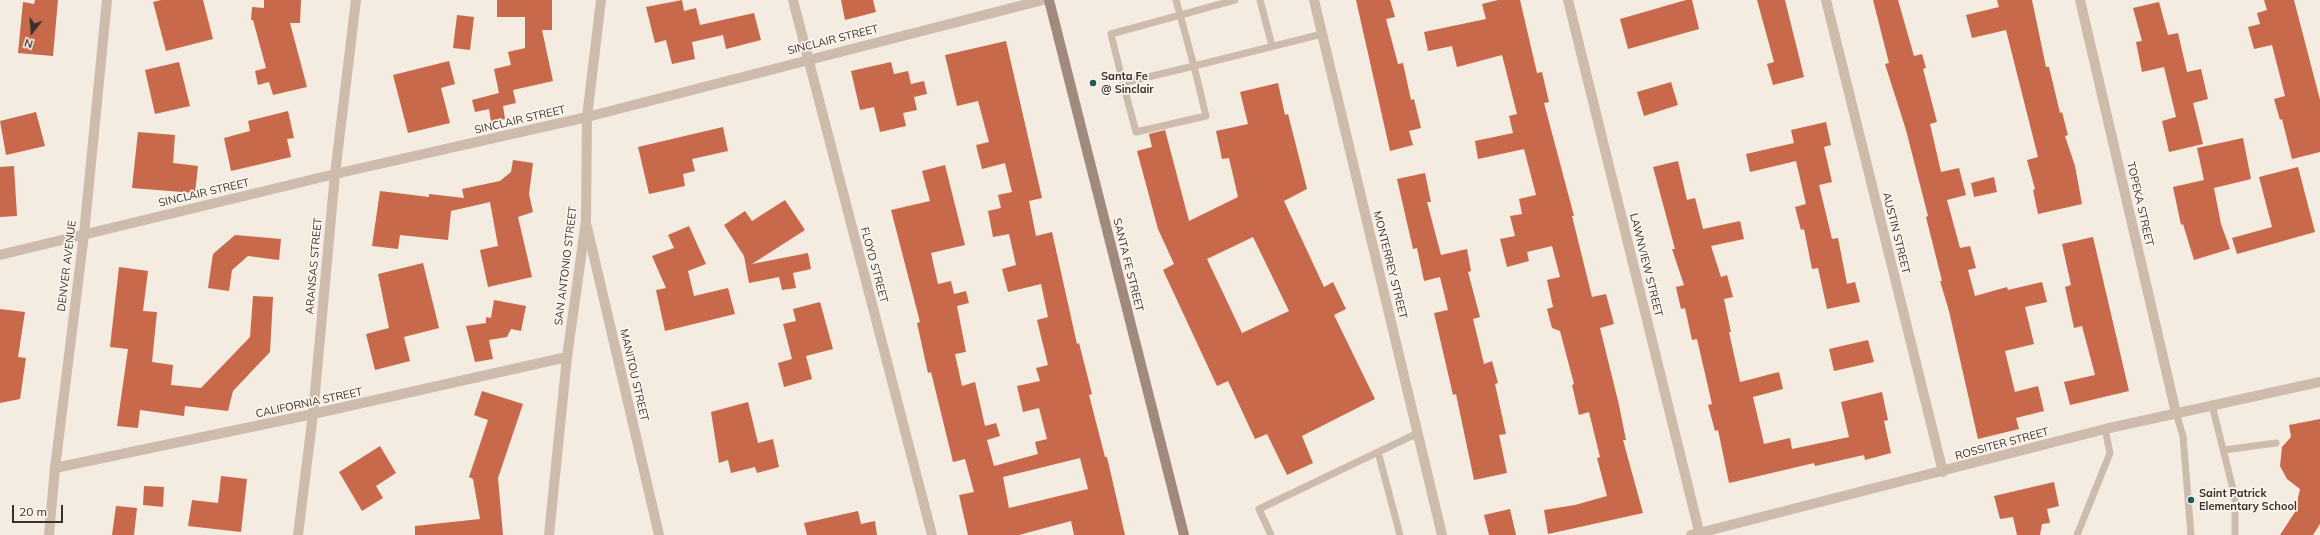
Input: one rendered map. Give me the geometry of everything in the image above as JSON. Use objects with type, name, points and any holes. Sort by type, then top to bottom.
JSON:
[{"type":"main road","name":"SANTA FE STREET","points":[[1049,0],[1184,535]]},
{"type":"street","name":"DENVER AVENUE","points":[[49,535],[55,468],[84,234],[107,0]]},
{"type":"street","name":"ARANSAS STREET","points":[[298,535],[313,414],[335,174],[356,0]]},
{"type":"street","name":"SAN ANTONIO STREET","points":[[548,535],[567,357],[586,221],[587,117],[601,0]]},
{"type":"street","name":"FLOYD STREET","points":[[793,0],[807,59],[932,535]]},
{"type":"street","name":"SINCLAIR STREET","points":[[0,255],[335,174],[587,117],[807,59],[1042,0]]},
{"type":"street","name":"MONTERREY STREET","points":[[1314,0],[1442,535]]},
{"type":"street","name":"LAWNVIEW STREET","points":[[1568,0],[1697,534]]},
{"type":"street","name":"AUSTIN STREET","points":[[1826,0],[1943,472]]},
{"type":"street","name":"TOPEKA STREET","points":[[2080,0],[2176,413]]},
{"type":"street","name":"MANITOU STREET","points":[[586,221],[659,535]]},
{"type":"street","name":"CALIFORNIA STREET","points":[[55,468],[313,414],[567,357]]},
{"type":"street","name":"ROSSITER STREET","points":[[1697,534],[1943,472],[2105,429],[2320,382]]},
{"type":"lane","points":[[1176,0],[1180,15],[1194,66],[1206,116],[1136,132],[1112,34],[1180,15],[1235,0]]},
{"type":"lane","points":[[1260,0],[1272,46]]},
{"type":"lane","points":[[1123,83],[1322,34]]},
{"type":"lane","points":[[2212,405],[2224,450],[2234,497],[2235,535]]},
{"type":"lane","points":[[2176,413],[2183,436],[2191,535]]},
{"type":"lane","points":[[2077,535],[2110,453],[2105,429]]},
{"type":"lane","points":[[1271,535],[1259,509],[1418,433]]},
{"type":"lane","points":[[2224,450],[2276,443]]},
{"type":"lane","points":[[1378,452],[1400,535]]},
{"type":"building","points":[[35,0],[58,0],[53,56],[18,53],[23,2],[34,4]]},
{"type":"building","points":[[161,0],[203,0],[213,39],[166,51],[153,2]]},
{"type":"building","points":[[264,0],[301,0],[300,23],[290,23],[307,87],[273,95],[269,82],[258,85],[255,71],[266,68],[253,20],[251,20],[252,7],[264,8]]},
{"type":"building","points":[[497,0],[552,0],[552,30],[542,30],[553,81],[513,90],[516,103],[503,106],[505,119],[491,122],[489,109],[475,112],[472,100],[499,93],[494,69],[511,65],[508,52],[525,48],[525,17],[497,17]]},
{"type":"building","points":[[682,0],[684,11],[696,8],[700,25],[754,13],[761,40],[726,49],[723,35],[692,42],[695,59],[672,64],[666,40],[655,43],[646,7]]},
{"type":"building","points":[[841,0],[873,0],[876,12],[845,20]]},
{"type":"building","points":[[1356,0],[1390,0],[1395,17],[1386,19],[1398,64],[1403,63],[1411,100],[1414,99],[1421,128],[1409,131],[1413,145],[1390,151]]},
{"type":"building","points":[[1498,0],[1520,0],[1537,73],[1542,72],[1549,102],[1544,103],[1574,216],[1572,216],[1592,297],[1606,294],[1614,324],[1600,328],[1619,405],[1626,440],[1623,440],[1643,513],[1548,534],[1544,510],[1575,505],[1607,496],[1597,458],[1600,457],[1589,412],[1579,415],[1572,385],[1574,384],[1560,331],[1552,328],[1547,309],[1553,307],[1547,280],[1560,277],[1552,246],[1527,252],[1529,261],[1507,267],[1500,239],[1515,236],[1510,216],[1522,214],[1519,199],[1536,195],[1524,149],[1478,159],[1475,141],[1513,133],[1509,116],[1517,114],[1502,55],[1457,67],[1452,46],[1428,51],[1424,32],[1486,19],[1482,4]]},
{"type":"building","points":[[1686,0],[1692,0],[1699,29],[1628,49],[1620,19]]},
{"type":"building","points":[[1757,0],[1785,0],[1804,77],[1773,85],[1767,64],[1774,62]]},
{"type":"building","points":[[1873,0],[1898,0],[1914,56],[1922,54],[1926,68],[1923,69],[1937,122],[1930,124],[1941,172],[1959,168],[1966,195],[1947,200],[1960,248],[1970,246],[1976,268],[1968,270],[1975,296],[2007,287],[2008,290],[2042,282],[2047,302],[2025,307],[2034,344],[2005,351],[2015,392],[2038,386],[2044,411],[2016,418],[2019,429],[1978,439],[1949,311],[1940,281],[1942,281],[1926,217],[1928,216],[1906,130],[1885,64],[1889,63]]},
{"type":"building","points":[[1997,0],[2032,0],[2046,67],[2049,67],[2060,113],[2062,112],[2068,135],[2065,136],[2075,166],[2082,204],[2038,214],[2033,190],[2035,189],[2027,160],[2038,157],[2006,30],[1972,38],[1966,15],[1999,7]]},
{"type":"building","points":[[2264,0],[2294,0],[2320,100],[2320,152],[2292,159],[2282,119],[2280,120],[2274,99],[2285,96],[2272,45],[2254,49],[2248,27],[2260,24],[2257,13],[2267,10]]},
{"type":"building","points":[[2159,2],[2168,35],[2178,33],[2187,72],[2201,69],[2208,99],[2193,103],[2203,144],[2169,152],[2162,121],[2176,117],[2164,67],[2142,72],[2136,42],[2142,41],[2133,8]]},
{"type":"building","points":[[457,15],[474,17],[470,50],[453,48]]},
{"type":"building","points":[[1006,41],[1042,198],[1029,201],[1036,236],[1052,232],[1077,344],[1079,343],[1092,394],[1089,395],[1105,457],[1107,457],[1125,535],[1074,535],[1071,521],[1019,535],[968,535],[959,495],[974,492],[965,459],[953,462],[931,372],[928,373],[917,323],[920,322],[891,210],[930,201],[922,171],[945,165],[965,245],[931,253],[938,284],[951,281],[954,294],[966,291],[969,303],[957,306],[966,352],[955,354],[962,386],[975,382],[985,426],[996,423],[1000,436],[987,440],[994,466],[1038,454],[1035,442],[1047,439],[1039,408],[1023,412],[1017,386],[1040,381],[1036,368],[1048,365],[1037,320],[1048,317],[1041,284],[1008,292],[1002,269],[1016,265],[1009,234],[993,237],[988,211],[1001,208],[998,195],[1012,192],[1005,163],[982,169],[976,145],[989,142],[978,101],[957,106],[945,55]],"holes":[[[1080,458],[1088,489],[1009,508],[1003,477]]]},
{"type":"building","points":[[449,61],[455,84],[441,88],[450,123],[408,133],[393,75]]},
{"type":"building","points":[[179,62],[190,106],[155,114],[145,70]]},
{"type":"building","points":[[891,62],[894,74],[908,71],[911,84],[924,81],[927,94],[914,97],[917,110],[903,113],[906,126],[880,132],[874,107],[860,110],[851,71]]},
{"type":"building","points":[[1671,82],[1678,105],[1644,116],[1637,92]]},
{"type":"building","points":[[1278,83],[1285,115],[1288,114],[1307,189],[1284,201],[1324,287],[1333,282],[1346,309],[1334,315],[1375,399],[1302,436],[1313,463],[1287,475],[1267,434],[1255,439],[1228,381],[1217,386],[1163,270],[1174,264],[1158,229],[1137,151],[1152,147],[1149,134],[1165,130],[1189,221],[1238,197],[1229,158],[1222,159],[1216,131],[1248,124],[1240,92]],"holes":[[[1253,237],[1289,311],[1242,333],[1207,259]]]},
{"type":"building","points":[[288,111],[294,138],[287,139],[291,157],[231,171],[224,138],[250,131],[248,121]]},
{"type":"building","points":[[36,112],[45,146],[6,155],[0,121]]},
{"type":"building","points":[[1826,122],[1831,145],[1824,147],[1832,182],[1819,185],[1832,239],[1838,238],[1847,284],[1855,282],[1860,302],[1827,309],[1818,268],[1812,269],[1804,229],[1801,230],[1795,207],[1806,204],[1796,161],[1750,172],[1746,154],[1794,143],[1791,130]]},
{"type":"building","points":[[723,127],[728,151],[692,159],[695,171],[683,174],[685,186],[649,194],[638,147]]},
{"type":"building","points":[[138,132],[175,135],[173,163],[198,166],[195,193],[132,188]]},
{"type":"building","points":[[2243,138],[2251,179],[2214,188],[2221,224],[2230,249],[2194,260],[2183,224],[2181,225],[2173,187],[2204,180],[2197,148]]},
{"type":"building","points":[[513,160],[533,163],[529,194],[533,212],[518,217],[532,277],[488,287],[480,250],[498,246],[490,202],[451,211],[448,240],[400,235],[398,249],[372,246],[380,191],[429,197],[429,194],[464,198],[462,189],[500,181],[511,172]]},
{"type":"building","points":[[1678,161],[1687,200],[1695,198],[1703,229],[1740,221],[1744,239],[1711,246],[1721,277],[1727,275],[1733,297],[1724,299],[1731,332],[1729,332],[1740,382],[1779,372],[1783,389],[1753,397],[1764,444],[1790,438],[1792,449],[1849,437],[1841,402],[1882,392],[1888,420],[1884,421],[1891,453],[1865,460],[1864,455],[1815,466],[1814,463],[1729,483],[1718,430],[1715,431],[1708,405],[1712,404],[1697,339],[1692,340],[1685,308],[1681,309],[1676,287],[1684,285],[1672,249],[1675,249],[1653,167]]},
{"type":"building","points":[[14,166],[17,216],[0,217],[0,167]]},
{"type":"building","points":[[2298,167],[2315,232],[2237,254],[2232,238],[2272,227],[2259,177]]},
{"type":"building","points":[[1425,173],[1431,202],[1427,202],[1441,255],[1467,249],[1471,271],[1468,272],[1480,317],[1473,319],[1484,364],[1492,361],[1498,383],[1495,384],[1506,434],[1499,435],[1507,473],[1474,480],[1456,394],[1453,395],[1434,313],[1448,310],[1440,277],[1424,281],[1417,248],[1413,249],[1397,179]]},
{"type":"building","points":[[1994,177],[1997,192],[1974,197],[1971,183]]},
{"type":"building","points":[[785,200],[805,230],[752,264],[808,253],[811,269],[793,273],[796,288],[782,290],[779,277],[749,283],[744,256],[724,225],[745,211],[752,221]]},
{"type":"building","points":[[689,226],[706,264],[688,271],[694,296],[728,288],[735,314],[665,331],[656,290],[666,288],[652,256],[674,248],[668,235]]},
{"type":"building","points":[[235,235],[281,239],[279,260],[248,256],[232,270],[229,291],[208,288],[213,254]]},
{"type":"building","points":[[2093,237],[2129,391],[2070,405],[2064,382],[2095,375],[2082,326],[2074,328],[2065,287],[2071,285],[2062,244]]},
{"type":"building","points":[[423,263],[439,328],[404,337],[410,361],[375,370],[366,334],[389,328],[378,274]]},
{"type":"building","points":[[119,267],[148,271],[143,311],[157,312],[152,362],[173,365],[171,385],[201,388],[250,337],[253,296],[273,297],[270,352],[233,391],[228,411],[185,406],[184,416],[140,410],[138,428],[117,426],[128,349],[110,347]]},
{"type":"building","points":[[494,300],[526,306],[521,331],[511,329],[507,337],[489,340],[493,359],[475,362],[466,326],[486,323],[486,317],[491,318]]},
{"type":"building","points":[[820,302],[833,349],[806,356],[812,379],[784,387],[778,363],[792,359],[783,324],[796,321],[793,309]]},
{"type":"building","points":[[0,309],[25,312],[18,357],[26,358],[20,399],[0,403]]},
{"type":"building","points":[[1868,340],[1874,362],[1834,371],[1829,349]]},
{"type":"building","points":[[482,391],[523,404],[498,478],[503,535],[415,535],[415,526],[480,519],[473,479],[469,477],[488,420],[474,415]]},
{"type":"building","points":[[748,402],[758,443],[773,439],[779,467],[757,473],[755,467],[731,473],[728,460],[719,463],[711,412]]},
{"type":"building","points":[[2320,419],[2320,524],[2313,535],[2280,535],[2295,512],[2300,489],[2287,479],[2280,466],[2282,447],[2291,437],[2289,425]]},
{"type":"building","points":[[380,446],[396,473],[376,486],[383,498],[362,511],[339,472]]},
{"type":"building","points":[[221,476],[247,479],[241,532],[188,526],[192,500],[218,503]]},
{"type":"building","points":[[2054,482],[2059,506],[2047,509],[2050,523],[2042,524],[2040,535],[2017,535],[2013,517],[2000,519],[1994,496]]},
{"type":"building","points":[[144,486],[164,487],[163,507],[143,505]]},
{"type":"building","points":[[116,506],[137,508],[134,535],[112,535]]},
{"type":"building","points":[[1510,509],[1516,535],[1489,535],[1484,515]]},
{"type":"building","points":[[858,511],[861,524],[875,521],[877,535],[807,535],[804,523]]},
{"type":"place","name":"Santa Fe @ Sinclair","points":[[1093,83]]},
{"type":"place","name":"Saint Patrick Elementary School","points":[[2191,500]]}]
